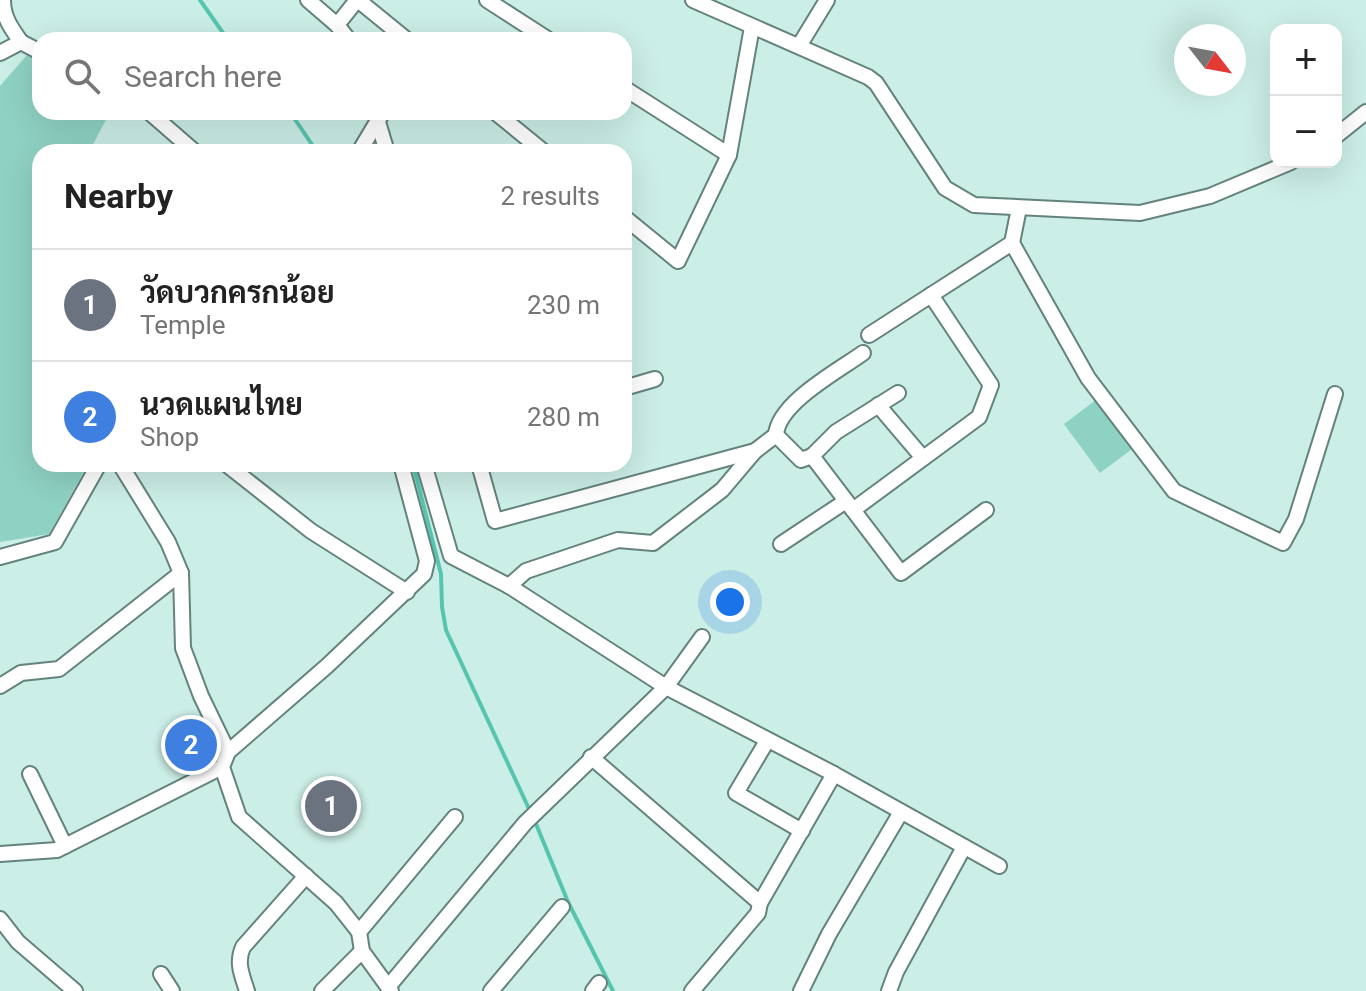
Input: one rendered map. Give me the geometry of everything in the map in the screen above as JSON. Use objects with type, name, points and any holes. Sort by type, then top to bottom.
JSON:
[{"type":"street","points":[[3,0],[8,23],[21,42],[32,48]]},
{"type":"street","points":[[308,0],[343,32]]},
{"type":"street","points":[[337,25],[357,0],[397,32]]},
{"type":"street","points":[[487,0],[537,32]]},
{"type":"street","points":[[693,0],[854,69],[876,83],[945,188],[974,205],[1140,213],[1210,196],[1277,168]]},
{"type":"street","points":[[799,46],[827,0]]},
{"type":"street","points":[[632,224],[678,261],[729,155],[752,27]]},
{"type":"street","points":[[0,53],[21,42]]},
{"type":"street","points":[[632,93],[729,155]]},
{"type":"street","points":[[1342,131],[1366,112]]},
{"type":"street","points":[[158,120],[186,144]]},
{"type":"street","points":[[364,144],[379,120]]},
{"type":"street","points":[[382,120],[386,144]]},
{"type":"street","points":[[505,120],[534,144]]},
{"type":"street","points":[[1019,208],[1012,243],[1088,378],[1174,491],[1283,543],[1296,519],[1335,394]]},
{"type":"street","points":[[869,335],[1012,243]]},
{"type":"street","points":[[781,544],[923,458],[979,417],[991,385],[931,295]]},
{"type":"street","points":[[509,586],[526,571],[618,540],[653,543],[722,490],[755,451],[776,435],[780,418],[793,404],[863,353]]},
{"type":"street","points":[[632,386],[655,379]]},
{"type":"street","points":[[776,435],[801,460],[812,456],[836,432],[898,393]]},
{"type":"street","points":[[878,405],[923,458]]},
{"type":"street","points":[[481,472],[495,521],[755,451]]},
{"type":"street","points":[[812,456],[901,573],[986,510]]},
{"type":"street","points":[[0,557],[55,542],[94,472]]},
{"type":"street","points":[[125,472],[168,542],[181,573],[183,648],[201,696],[228,752]]},
{"type":"street","points":[[236,472],[311,531],[407,592]]},
{"type":"street","points":[[403,472],[427,561],[424,574],[228,752],[222,767],[239,817],[336,903],[359,932],[362,951],[390,989],[521,827],[666,687],[702,637]]},
{"type":"street","points":[[426,472],[451,556],[509,586],[666,687],[834,774],[999,866]]},
{"type":"street","points":[[0,686],[21,673],[59,669],[181,573]]},
{"type":"street","points":[[767,741],[736,793],[802,831]]},
{"type":"street","points":[[591,757],[760,903]]},
{"type":"street","points":[[0,854],[57,850],[222,767]]},
{"type":"street","points":[[30,774],[65,846]]},
{"type":"street","points":[[692,991],[758,913],[760,903],[834,774]]},
{"type":"street","points":[[801,991],[829,934],[901,812]]},
{"type":"street","points":[[359,932],[455,817]]},
{"type":"street","points":[[889,991],[896,972],[964,847]]},
{"type":"street","points":[[247,991],[240,970],[239,957],[243,947],[306,876]]},
{"type":"street","points":[[491,991],[562,907]]},
{"type":"street","points":[[3,929],[68,989]]},
{"type":"street","points":[[322,991],[362,951]]},
{"type":"street","points":[[161,974],[172,991]]},
{"type":"green space","points":[[28,54],[32,56],[32,120],[106,120],[93,144],[32,144],[32,472],[84,472],[49,534],[0,542],[0,86]]},
{"type":"green space","points":[[1096,400],[1132,449],[1100,473],[1064,424]]},
{"type":"waterway","points":[[200,0],[222,32]]},
{"type":"waterway","points":[[295,120],[312,144]]},
{"type":"waterway","points":[[415,472],[441,574],[446,630],[530,811]]},
{"type":"waterway","points":[[534,819],[568,902],[613,991]]},
{"type":"place","name":"นวดแผนไทย","points":[[191,745]]},
{"type":"place","name":"วัดบวกครกน้อย","points":[[331,806]]}]
